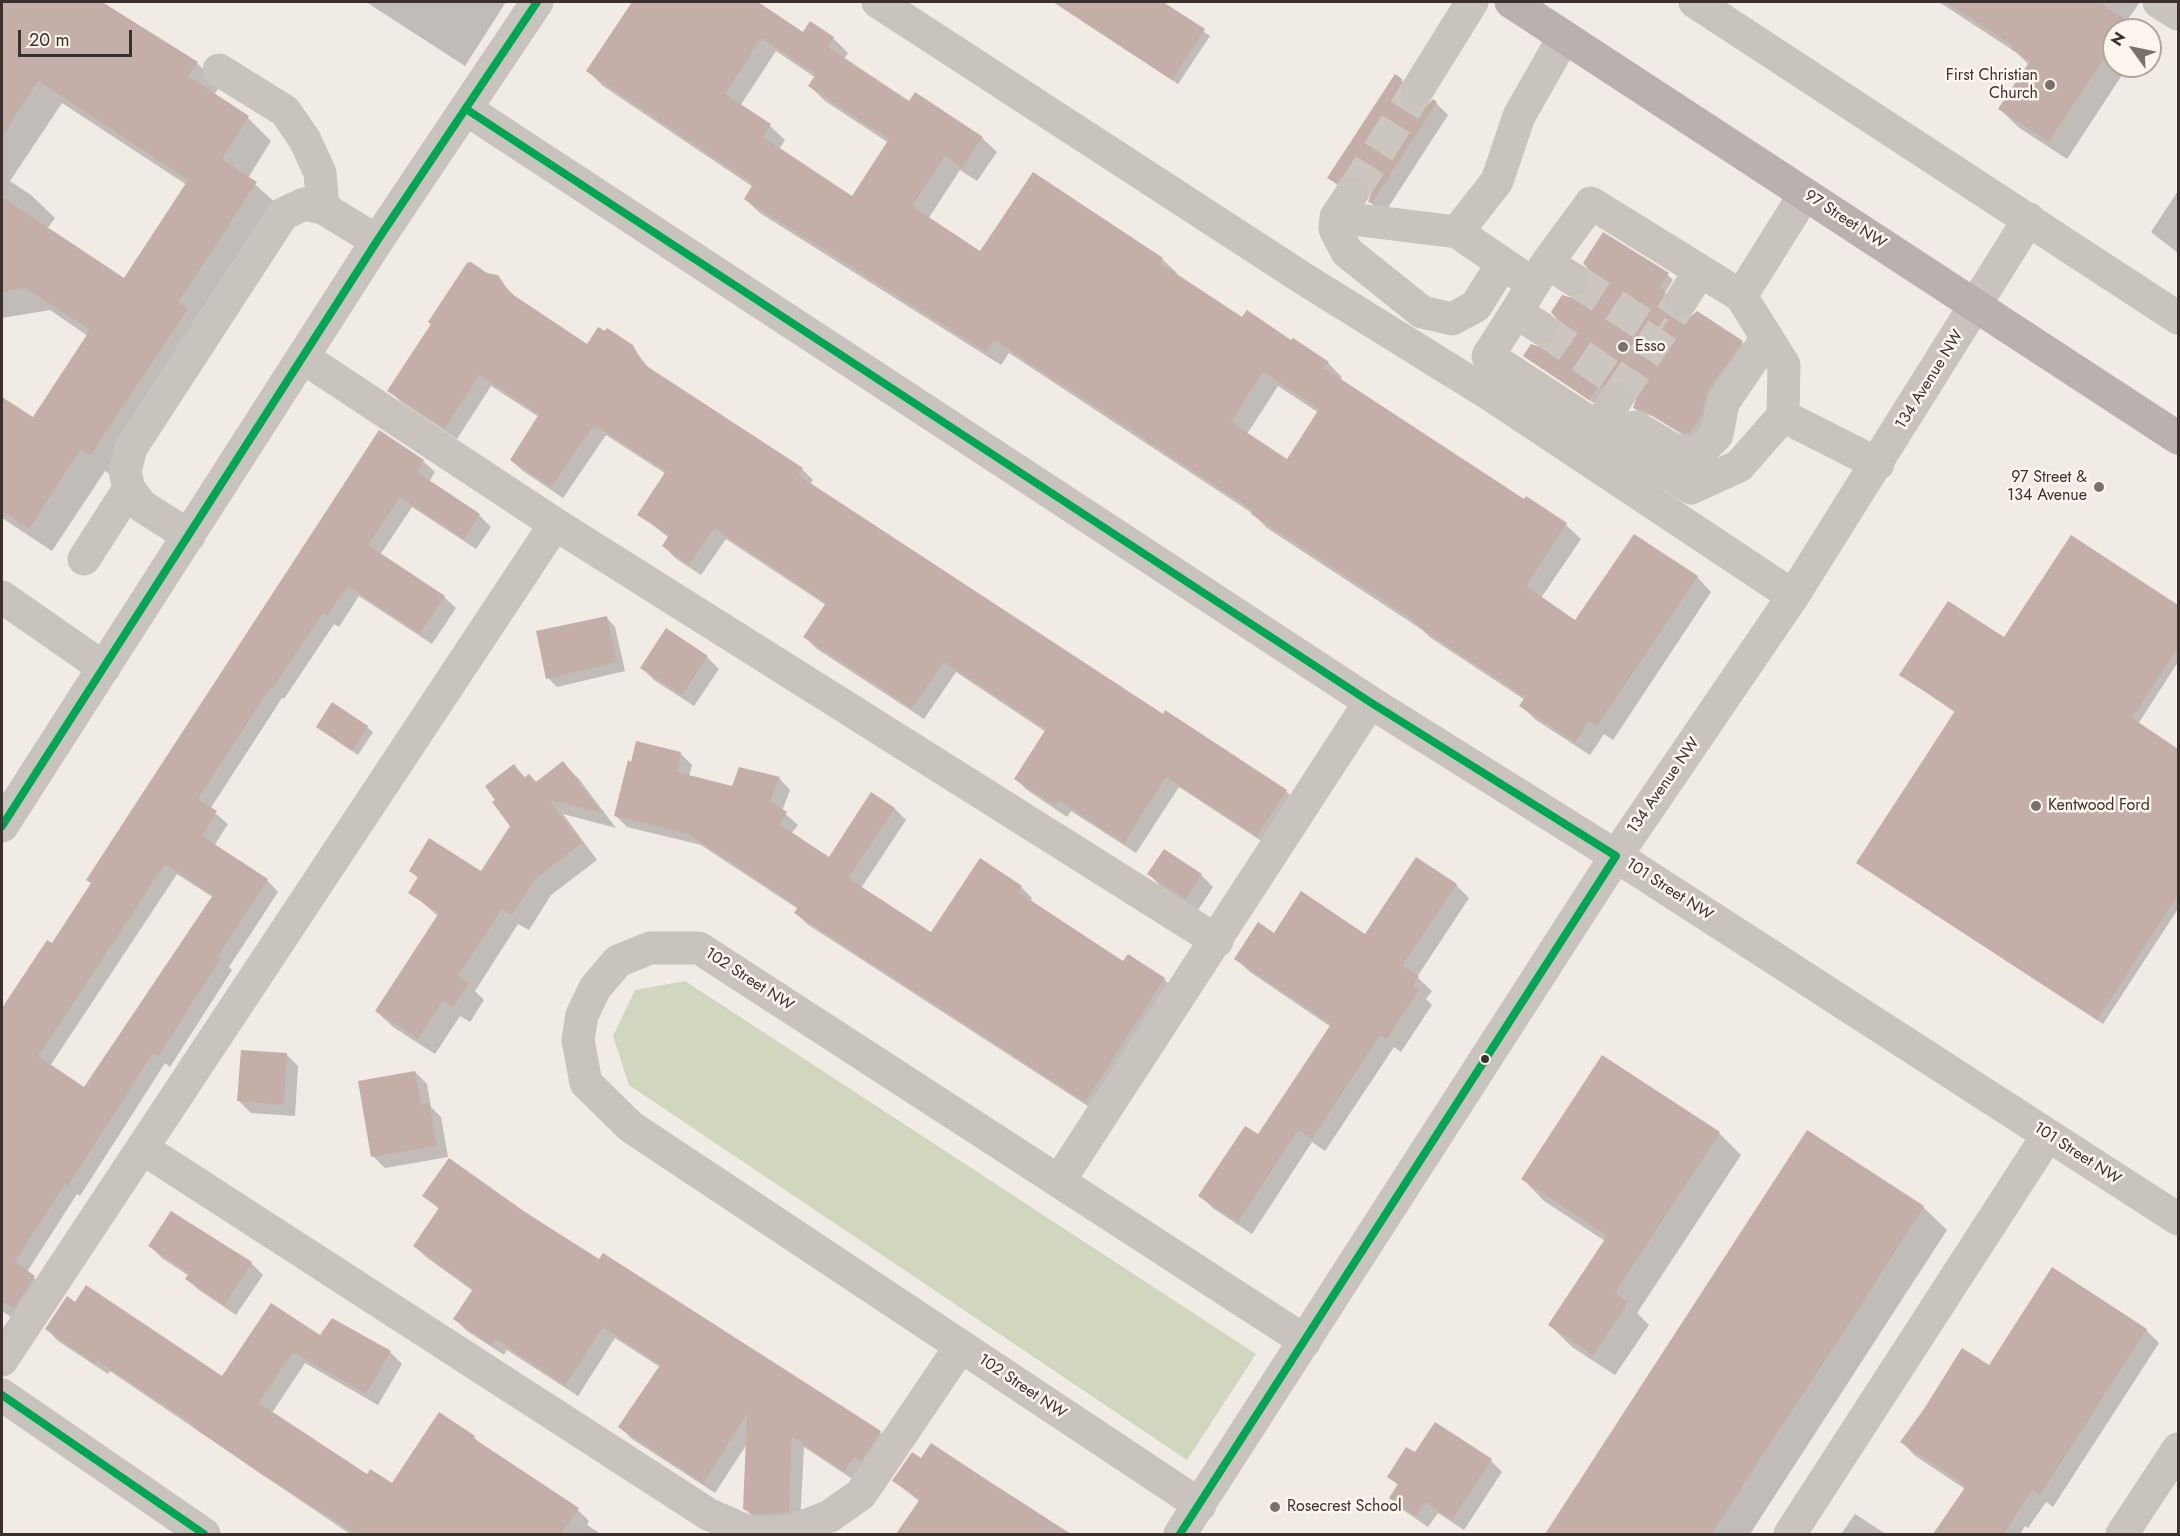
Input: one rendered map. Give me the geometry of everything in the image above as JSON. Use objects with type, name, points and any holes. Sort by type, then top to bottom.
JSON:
[{"type":"main road","name":"97 Street NW","points":[[1511,2],[2178,438]]},
{"type":"street","points":[[2,826],[377,241],[537,2]]},
{"type":"street","points":[[878,2],[1304,279],[1494,397],[1793,597]]},
{"type":"street","points":[[1418,89],[1472,2]]},
{"type":"street","points":[[1695,2],[1728,11],[2029,219],[2178,318]]},
{"type":"street","points":[[2159,2],[2178,14]]},
{"type":"street","points":[[1457,232],[1497,181],[1519,116],[1564,37]]},
{"type":"street","points":[[219,70],[285,111],[305,140],[320,173],[323,208]]},
{"type":"street","name":"101 Street NW","points":[[466,109],[1370,702],[1616,856],[2178,1219]]},
{"type":"street","points":[[1741,296],[1806,194]]},
{"type":"street","points":[[1592,203],[1741,296],[1784,365],[1783,416],[1739,466],[1691,488],[1488,356],[1529,320],[1551,275],[1592,203]]},
{"type":"street","points":[[189,536],[142,506],[129,489],[125,471],[131,448],[283,214],[304,204],[323,208],[377,241]]},
{"type":"street","points":[[1502,264],[1476,306],[1452,319],[1422,312],[1347,252],[1335,229],[1344,205],[1457,232],[1502,264],[1551,275]]},
{"type":"street","name":"134 Avenue NW","points":[[1180,1534],[1616,856],[1793,597],[2029,219]]},
{"type":"street","points":[[1681,301],[1700,271]]},
{"type":"street","points":[[1603,429],[1634,426],[1672,449],[1696,455],[1717,435],[1723,403],[1767,338]]},
{"type":"street","points":[[304,358],[555,524],[1217,941]]},
{"type":"street","points":[[1603,429],[1617,398]]},
{"type":"street","points":[[1783,416],[1878,464]]},
{"type":"street","points":[[84,559],[129,489]]},
{"type":"street","points":[[2,1360],[555,524]]},
{"type":"street","points":[[2,597],[104,668]]},
{"type":"street","points":[[1059,1181],[1217,941],[1370,702]]},
{"type":"street","name":"102 Street NW","points":[[1200,1505],[631,1127],[586,1083],[578,1040],[582,1015],[595,988],[618,961],[650,948],[699,948],[1305,1341]]},
{"type":"street","points":[[1790,1534],[2048,1135]]},
{"type":"street","points":[[142,1148],[708,1514],[753,1534],[789,1532],[830,1516],[861,1494],[961,1346]]},
{"type":"street","points":[[2,1395],[204,1534]]},
{"type":"street","points":[[2122,1534],[2178,1449]]},
{"type":"green space","points":[[685,981],[1256,1354],[1187,1460],[629,1085],[613,1036],[635,990]]},
{"type":"building","points":[[2,2],[102,2],[198,62],[188,76],[249,116],[222,159],[257,182],[178,302],[188,309],[91,455],[81,449],[29,529],[2,511],[2,397],[33,417],[90,330],[25,288],[2,292],[2,197],[124,278],[188,180],[38,81],[2,137]]},
{"type":"building","points":[[632,2],[758,2],[803,32],[810,21],[834,37],[828,47],[909,101],[915,92],[983,137],[962,168],[945,156],[912,206],[980,251],[1033,172],[1163,258],[1160,263],[1242,317],[1247,310],[1291,340],[1293,338],[1329,362],[1324,368],[1524,499],[1526,496],[1567,523],[1526,586],[1575,620],[1634,534],[1698,576],[1597,726],[1589,721],[1575,742],[1519,706],[1525,697],[1415,624],[1416,622],[1251,514],[1253,510],[994,340],[986,352],[744,199],[753,184],[586,71]],"holes":[[[761,38],[816,74],[808,86],[889,139],[852,196],[763,137],[771,124],[725,94]],[[1263,372],[1319,409],[1287,459],[1231,422]]]},
{"type":"building","points":[[1053,2],[1163,2],[1205,29],[1172,80]]},
{"type":"building","name":"First Christian Church","points":[[1946,2],[2099,2],[2123,18],[2102,18],[2102,62],[2049,142],[1998,109],[2030,61],[2011,49],[2013,46]]},
{"type":"building","points":[[1395,74],[1402,79],[1399,89],[1408,105],[1418,108],[1426,106],[1433,99],[1437,102],[1372,203],[1368,202],[1371,194],[1369,185],[1362,177],[1353,174],[1344,176],[1336,183],[1327,178]]},
{"type":"building","points":[[1603,232],[1669,273],[1660,287],[1665,291],[1662,301],[1665,310],[1671,316],[1681,320],[1697,311],[1743,341],[1707,392],[1702,415],[1689,434],[1679,431],[1645,411],[1633,408],[1636,399],[1634,390],[1627,382],[1617,379],[1601,388],[1598,386],[1589,400],[1523,356],[1531,344],[1540,347],[1549,345],[1557,338],[1560,328],[1558,320],[1551,312],[1562,295],[1573,298],[1589,289],[1592,279],[1583,263]]},
{"type":"building","points":[[471,262],[487,273],[498,275],[509,292],[587,344],[598,327],[605,331],[607,328],[633,345],[642,363],[803,468],[798,475],[1163,714],[1165,710],[1287,790],[1257,836],[1166,777],[1124,843],[1059,800],[1055,806],[1014,779],[1046,729],[944,662],[912,708],[803,637],[826,603],[714,528],[689,565],[662,546],[669,535],[637,515],[666,471],[594,425],[551,487],[510,460],[539,414],[479,375],[445,429],[387,391],[431,324],[428,322],[467,263]]},
{"type":"building","points":[[379,430],[424,460],[417,472],[480,514],[464,539],[400,497],[368,545],[445,596],[420,634],[348,586],[327,616],[323,613],[272,689],[270,688],[198,799],[217,811],[202,836],[268,879],[218,956],[221,958],[158,1057],[153,1053],[68,1186],[65,1184],[15,1262],[35,1276],[14,1309],[2,1301],[2,1008],[47,940],[52,943],[91,883],[86,880]],"holes":[[[165,864],[213,895],[84,1087],[38,1056]]]},
{"type":"building","name":"Kentwood Ford","points":[[2071,535],[2178,605],[2178,648],[2132,718],[2178,749],[2178,895],[2097,1020],[1856,863],[1955,711],[1899,675],[1948,601],[2004,637]]},
{"type":"building","points":[[607,616],[617,662],[546,679],[536,631]]},
{"type":"building","points":[[666,628],[708,656],[682,695],[640,668]]},
{"type":"building","points":[[332,702],[368,726],[352,751],[316,727]]},
{"type":"building","points":[[636,741],[681,752],[677,772],[732,786],[739,767],[780,777],[770,801],[787,812],[779,824],[829,857],[871,792],[895,808],[848,878],[931,932],[980,858],[1022,886],[1018,892],[1123,961],[1128,954],[1165,978],[1085,1102],[794,913],[798,907],[688,834],[614,816],[628,760],[631,762]]},
{"type":"building","points":[[563,761],[602,813],[549,800],[582,843],[535,879],[512,915],[502,909],[458,976],[469,983],[453,1007],[443,1000],[418,1039],[375,1011],[439,913],[408,893],[418,877],[409,871],[429,838],[481,871],[510,826],[492,802],[495,800],[485,786],[514,764],[524,778],[529,774],[536,782]]},
{"type":"building","points":[[1164,849],[1202,874],[1185,899],[1147,874]]},
{"type":"building","points":[[1416,857],[1457,884],[1402,966],[1419,976],[1413,986],[1419,990],[1387,1039],[1380,1035],[1312,1139],[1298,1130],[1238,1222],[1198,1196],[1245,1126],[1258,1134],[1331,1024],[1234,959],[1258,922],[1274,933],[1301,891],[1365,934]]},
{"type":"building","points":[[241,1050],[287,1053],[284,1105],[237,1101]]},
{"type":"building","points":[[1602,1055],[1720,1132],[1615,1293],[1628,1302],[1593,1355],[1548,1325],[1607,1236],[1521,1179]]},
{"type":"building","points":[[415,1071],[421,1105],[429,1103],[437,1146],[371,1157],[358,1081]]},
{"type":"building","points":[[1807,1130],[1924,1206],[1845,1330],[1711,1534],[1545,1534]]},
{"type":"building","points":[[449,1158],[525,1212],[599,1259],[603,1253],[881,1431],[861,1461],[854,1457],[844,1472],[792,1437],[789,1512],[756,1515],[743,1509],[747,1414],[703,1483],[618,1427],[660,1365],[603,1327],[565,1385],[495,1339],[491,1345],[453,1319],[473,1289],[413,1246],[439,1208],[422,1196]]},
{"type":"building","points":[[171,1211],[252,1262],[224,1305],[185,1279],[189,1273],[148,1246]]},
{"type":"building","points":[[2052,1267],[2147,1329],[2040,1495],[2032,1490],[2004,1534],[1933,1534],[1966,1486],[1900,1442],[1924,1409],[1962,1348],[1989,1365]]},
{"type":"building","points":[[86,1285],[222,1376],[271,1303],[320,1335],[332,1318],[391,1351],[366,1394],[293,1352],[259,1403],[367,1474],[370,1469],[392,1483],[439,1412],[475,1436],[473,1438],[579,1508],[561,1534],[356,1534],[264,1476],[193,1427],[194,1425],[98,1361],[96,1364],[45,1329],[67,1296],[75,1302]]},
{"type":"building","points":[[1435,1422],[1492,1459],[1452,1520],[1425,1502],[1416,1516],[1389,1498],[1398,1484],[1387,1477],[1406,1447],[1415,1452]]},
{"type":"building","points":[[931,1443],[1071,1534],[896,1534],[920,1499],[892,1481],[912,1452],[921,1458]]},
{"type":"tunnel","points":[[1352,193],[1418,89]]},
{"type":"tunnel","points":[[1573,279],[1659,334]]},
{"type":"tunnel","points":[[1617,398],[1681,301]]},
{"type":"tunnel","points":[[1541,328],[1625,386]]},
{"type":"transit line","points":[[2,826],[377,241],[537,2]]},
{"type":"transit line","points":[[466,109],[1370,702],[1616,856]]},
{"type":"transit line","points":[[1180,1534],[1616,856]]},
{"type":"transit line","points":[[2,1395],[204,1534]]},
{"type":"place","name":"First Christian Church","points":[[2050,85]]},
{"type":"place","name":"Esso","points":[[1623,347]]},
{"type":"place","name":"97 Street & 134 Avenue","points":[[2099,487]]},
{"type":"place","name":"Kentwood Ford","points":[[2036,806]]},
{"type":"place","name":"Rosecrest School","points":[[1275,1507]]}]
